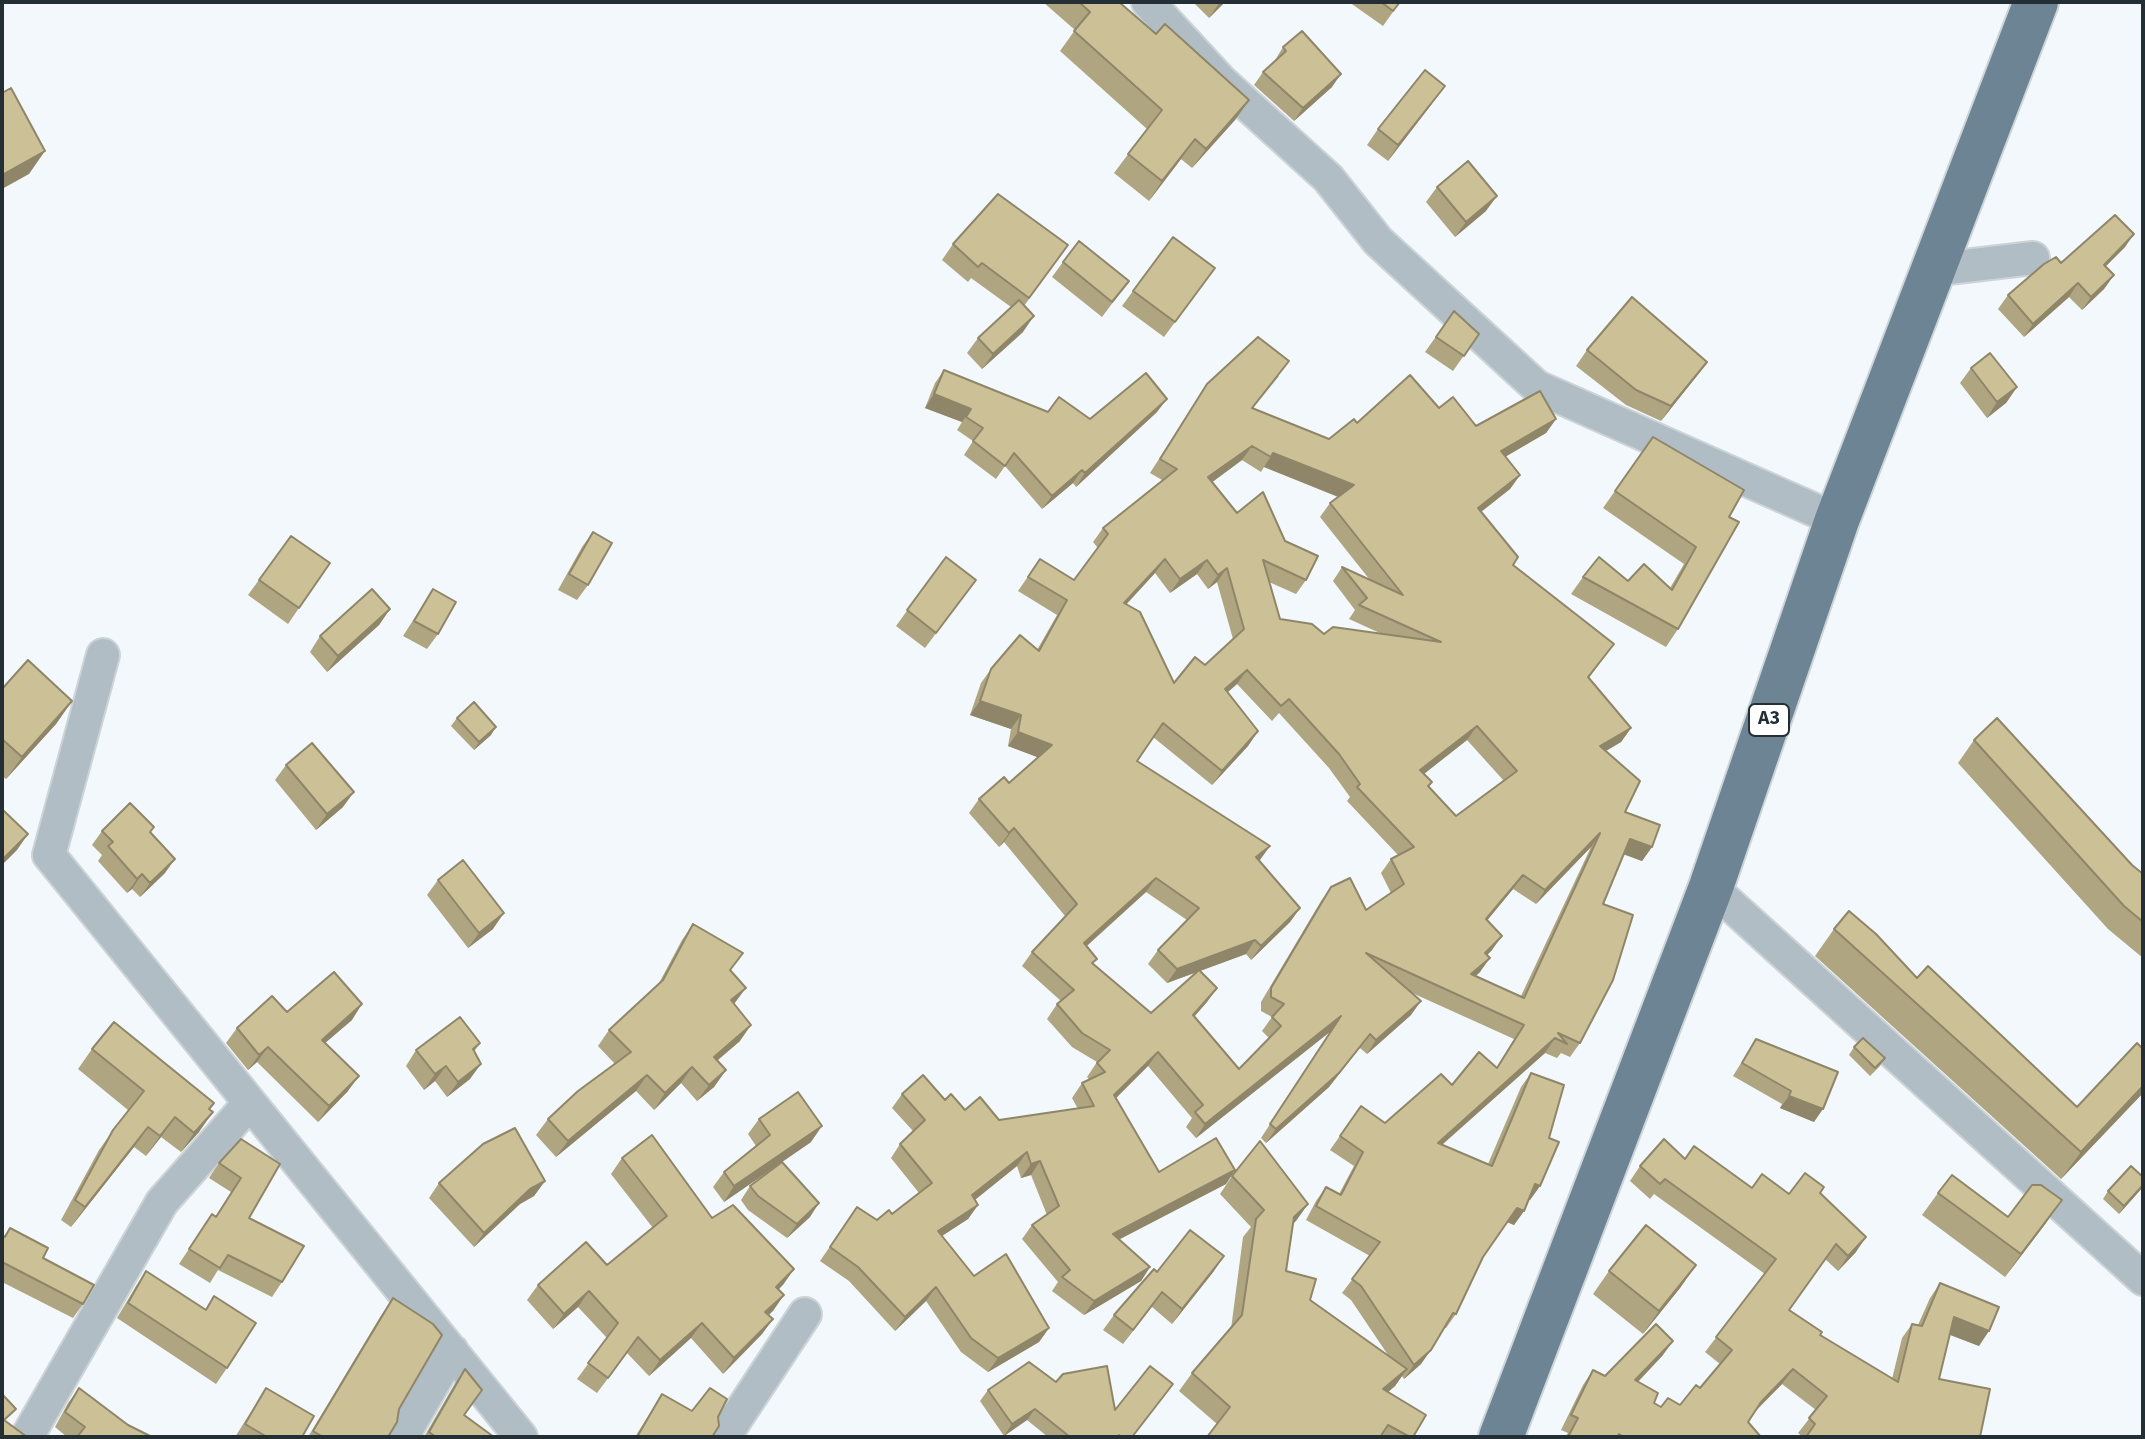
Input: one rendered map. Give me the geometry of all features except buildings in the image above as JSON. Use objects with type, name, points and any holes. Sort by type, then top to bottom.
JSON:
[{"type":"highway","name":"A3","points":[[1501,1437],[1711,887],[1837,520],[2036,2]]},
{"type":"street","points":[[1148,2],[1221,81],[1328,178],[1378,241],[1537,387],[1837,520]]},
{"type":"street","points":[[1931,270],[2033,258]]},
{"type":"street","points":[[103,655],[49,855],[248,1105],[521,1437]]},
{"type":"street","points":[[1711,887],[2143,1279]]},
{"type":"street","points":[[27,1437],[162,1202],[248,1105]]},
{"type":"street","points":[[724,1437],[805,1314]]},
{"type":"street","points":[[402,1437],[452,1351]]}]
